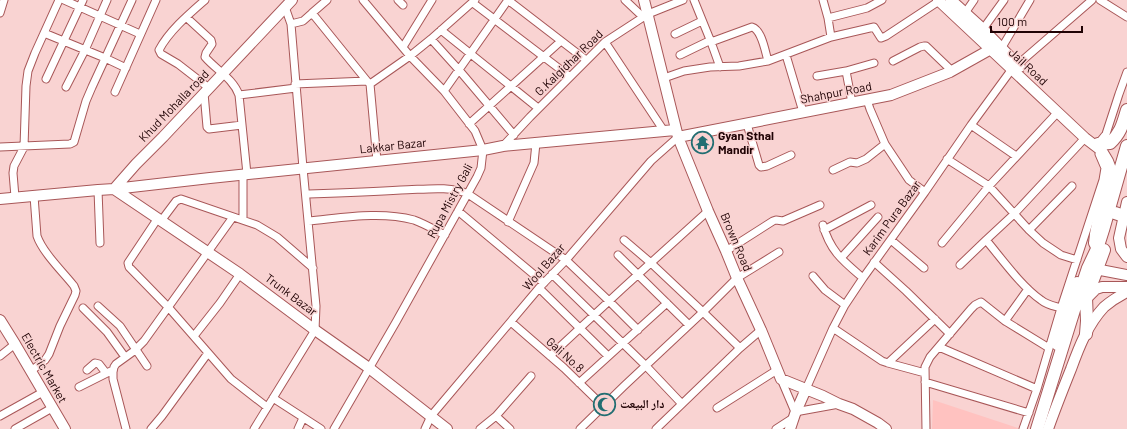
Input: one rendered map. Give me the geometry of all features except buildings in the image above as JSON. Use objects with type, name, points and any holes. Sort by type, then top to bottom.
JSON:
[{"type":"main road","points":[[1105,144],[1120,132],[1127,110]]},
{"type":"main road","points":[[1037,429],[1074,310],[1092,268],[1127,146]]},
{"type":"main road","points":[[1077,282],[1078,276],[1092,268],[1102,256],[1119,214],[1127,172]]},
{"type":"main road","points":[[1044,429],[1092,281],[1092,268]]},
{"type":"main road","points":[[1086,298],[1086,334]]},
{"type":"street","points":[[0,13],[4,0]]},
{"type":"street","points":[[15,197],[13,176],[14,169],[24,147],[26,86],[28,71],[59,0]]},
{"type":"street","points":[[64,0],[140,34]]},
{"type":"street","points":[[46,79],[83,0]]},
{"type":"street","points":[[66,87],[85,50],[107,0]]},
{"type":"street","points":[[0,147],[70,144],[74,142],[88,95],[132,0]]},
{"type":"street","points":[[115,92],[156,0]]},
{"type":"street","points":[[205,0],[186,17],[168,37],[159,49],[159,52],[178,64],[206,90],[207,127],[209,129],[242,125]]},
{"type":"street","points":[[291,24],[303,22],[328,0]]},
{"type":"street","points":[[363,0],[410,56],[444,92],[475,132],[484,150]]},
{"type":"street","points":[[403,47],[432,0]]},
{"type":"street","points":[[444,92],[508,0],[586,60]]},
{"type":"street","points":[[625,0],[645,15]]},
{"type":"street","name":"Brown Road","points":[[644,0],[645,15],[664,78],[677,134],[708,211],[761,330],[779,375]]},
{"type":"street","name":"G.Kalgidhar Road","points":[[503,146],[538,108],[605,42],[645,15],[683,0]]},
{"type":"street","points":[[694,0],[720,67]]},
{"type":"street","points":[[823,0],[831,37]]},
{"type":"street","points":[[828,18],[867,8],[882,0]]},
{"type":"street","name":"Jail Road","points":[[951,0],[983,29],[1002,49],[1015,67],[1085,138],[1105,144]]},
{"type":"street","points":[[965,13],[974,0]]},
{"type":"street","points":[[983,29],[1004,0]]},
{"type":"street","points":[[1002,49],[1030,0]]},
{"type":"street","name":"Karim Pura Bazar","points":[[806,389],[845,305],[862,278],[891,240],[971,125],[1015,67],[1092,0]]},
{"type":"street","points":[[1100,0],[1127,17]]},
{"type":"street","points":[[664,78],[684,71],[739,66],[768,61],[831,37],[874,28],[882,38],[938,1]]},
{"type":"street","name":"Jail Road","points":[[938,1],[990,49],[1015,67],[1082,126],[1105,144]]},
{"type":"street","points":[[254,429],[315,330],[316,306],[291,24],[285,2]]},
{"type":"street","name":"Khud Mohalla road","points":[[114,190],[136,164],[223,74],[285,2]]},
{"type":"street","points":[[239,95],[296,86],[368,83],[410,56],[474,2],[494,20],[570,76]]},
{"type":"street","points":[[312,13],[368,83],[377,161]]},
{"type":"street","points":[[186,17],[211,40],[212,44],[205,56],[235,86],[239,95],[245,174],[243,220]]},
{"type":"street","points":[[674,34],[702,21]]},
{"type":"street","points":[[680,55],[711,41],[752,27],[756,28],[760,34],[768,61]]},
{"type":"street","points":[[441,30],[538,108]]},
{"type":"street","points":[[44,33],[106,58],[126,68]]},
{"type":"street","points":[[431,39],[514,135]]},
{"type":"street","points":[[469,124],[561,41]]},
{"type":"street","points":[[605,42],[664,131]]},
{"type":"street","points":[[893,61],[920,47],[926,46],[952,71]]},
{"type":"street","name":"Shahpur Road","points":[[677,134],[747,124],[891,95],[952,71],[990,49]]},
{"type":"street","points":[[786,55],[802,112]]},
{"type":"street","points":[[817,76],[846,71],[874,63]]},
{"type":"street","points":[[846,71],[852,103]]},
{"type":"street","points":[[1097,249],[1094,243],[1095,234],[1111,169],[1105,144],[1106,134],[1118,94],[1127,72]]},
{"type":"street","points":[[867,100],[885,144],[909,180],[925,192]]},
{"type":"street","points":[[942,243],[989,186],[1058,112]]},
{"type":"street","points":[[747,124],[759,165],[761,167],[767,166],[792,155]]},
{"type":"street","points":[[971,125],[1016,156]]},
{"type":"street","name":"Lakkar Bazar","points":[[114,190],[245,174],[484,150],[503,146],[664,131],[677,134]]},
{"type":"street","name":"Wool Bazar","points":[[425,429],[432,416],[541,286],[566,260],[651,161],[677,134]]},
{"type":"street","points":[[960,265],[1014,214],[1085,138]]},
{"type":"street","points":[[508,222],[534,163],[536,143]]},
{"type":"street","points":[[833,170],[850,162],[856,164],[866,159],[885,144]]},
{"type":"street","points":[[1023,429],[1103,180],[1105,168],[1099,154],[1105,144]]},
{"type":"street","name":"Rupa Mistry Gali","points":[[334,429],[468,194],[481,168],[484,150]]},
{"type":"street","points":[[947,160],[989,186],[1029,230],[1053,251],[1077,260]]},
{"type":"street","points":[[1029,230],[1072,186]]},
{"type":"street","points":[[306,194],[436,189],[456,190],[468,194],[566,260],[638,330]]},
{"type":"street","points":[[98,190],[100,243]]},
{"type":"street","points":[[0,199],[57,193],[114,190]]},
{"type":"street","name":"Trunk Bazar","points":[[114,190],[240,274],[369,368],[447,429]]},
{"type":"street","points":[[31,371],[50,354],[60,326],[76,295],[74,286],[44,249],[37,236],[34,196]]},
{"type":"street","points":[[267,407],[231,379],[169,308],[128,265],[128,263],[176,200],[181,200],[257,225],[274,234],[312,268]]},
{"type":"street","points":[[1127,202],[1119,214],[1119,238],[1121,249],[1127,258]]},
{"type":"street","points":[[726,251],[777,220],[783,221],[820,205]]},
{"type":"street","points":[[862,278],[840,258],[831,245],[824,227],[871,205]]},
{"type":"street","points":[[458,211],[541,286],[608,356]]},
{"type":"street","points":[[550,356],[708,211]]},
{"type":"street","points":[[308,221],[358,216],[386,216],[414,220],[445,235]]},
{"type":"street","points":[[79,387],[110,371],[116,364],[136,350],[169,308],[233,217]]},
{"type":"street","points":[[840,258],[878,218]]},
{"type":"street","points":[[624,240],[651,263],[740,348]]},
{"type":"street","points":[[891,240],[924,268]]},
{"type":"street","points":[[986,240],[1028,288],[1044,302],[1061,308]]},
{"type":"street","points":[[580,429],[737,278],[778,252]]},
{"type":"street","points":[[618,255],[689,325]]},
{"type":"street","points":[[874,262],[950,334]]},
{"type":"street","points":[[1092,268],[1127,275]]},
{"type":"street","points":[[194,336],[220,303],[240,274]]},
{"type":"street","points":[[552,274],[646,366],[682,404]]},
{"type":"street","points":[[814,276],[825,290],[845,305]]},
{"type":"street","points":[[1092,281],[1127,286]]},
{"type":"street","points":[[1032,429],[1077,282]]},
{"type":"street","points":[[1086,298],[1096,289],[1102,287],[1127,286]]},
{"type":"street","points":[[1005,321],[1028,288]]},
{"type":"street","points":[[1048,429],[1072,366],[1093,321],[1112,301],[1127,292]]},
{"type":"street","points":[[926,429],[925,367],[930,357],[971,309],[979,302],[984,304],[1005,321],[1049,348]]},
{"type":"street","points":[[579,383],[667,303]]},
{"type":"street","points":[[98,306],[120,326],[147,366]]},
{"type":"street","points":[[83,308],[107,332],[126,357]]},
{"type":"street","points":[[888,363],[935,319]]},
{"type":"street","name":"Electric Market","points":[[0,320],[65,429]]},
{"type":"street","name":"Gali No.8","points":[[511,322],[603,406]]},
{"type":"street","points":[[833,328],[876,357],[888,363],[924,373]]},
{"type":"street","points":[[656,429],[740,348],[761,330]]},
{"type":"street","points":[[0,356],[15,344]]},
{"type":"street","points":[[939,347],[1037,389]]},
{"type":"street","points":[[151,429],[208,352]]},
{"type":"street","points":[[88,370],[95,363],[110,371],[126,429]]},
{"type":"street","points":[[779,375],[806,389],[853,409],[886,429]]},
{"type":"street","points":[[717,408],[779,375]]},
{"type":"street","points":[[779,375],[794,415]]},
{"type":"street","points":[[480,429],[496,416],[531,376]]},
{"type":"street","points":[[925,382],[1029,413]]},
{"type":"street","points":[[790,429],[794,415],[806,389]]},
{"type":"street","points":[[0,416],[42,392]]},
{"type":"street","points":[[273,398],[321,429]]},
{"type":"street","points":[[776,429],[794,415],[839,404]]},
{"type":"street","points":[[15,429],[52,408]]},
{"type":"street","points":[[496,416],[510,429]]},
{"type":"street","points":[[298,429],[303,418]]},
{"type":"shaded area","points":[[933,400],[1018,428],[1018,429],[932,429]]},
{"type":"place","name":"Gyan Sthal Mandir","points":[[703,143]]},
{"type":"place","name":"دار البیعت","points":[[604,404]]}]
